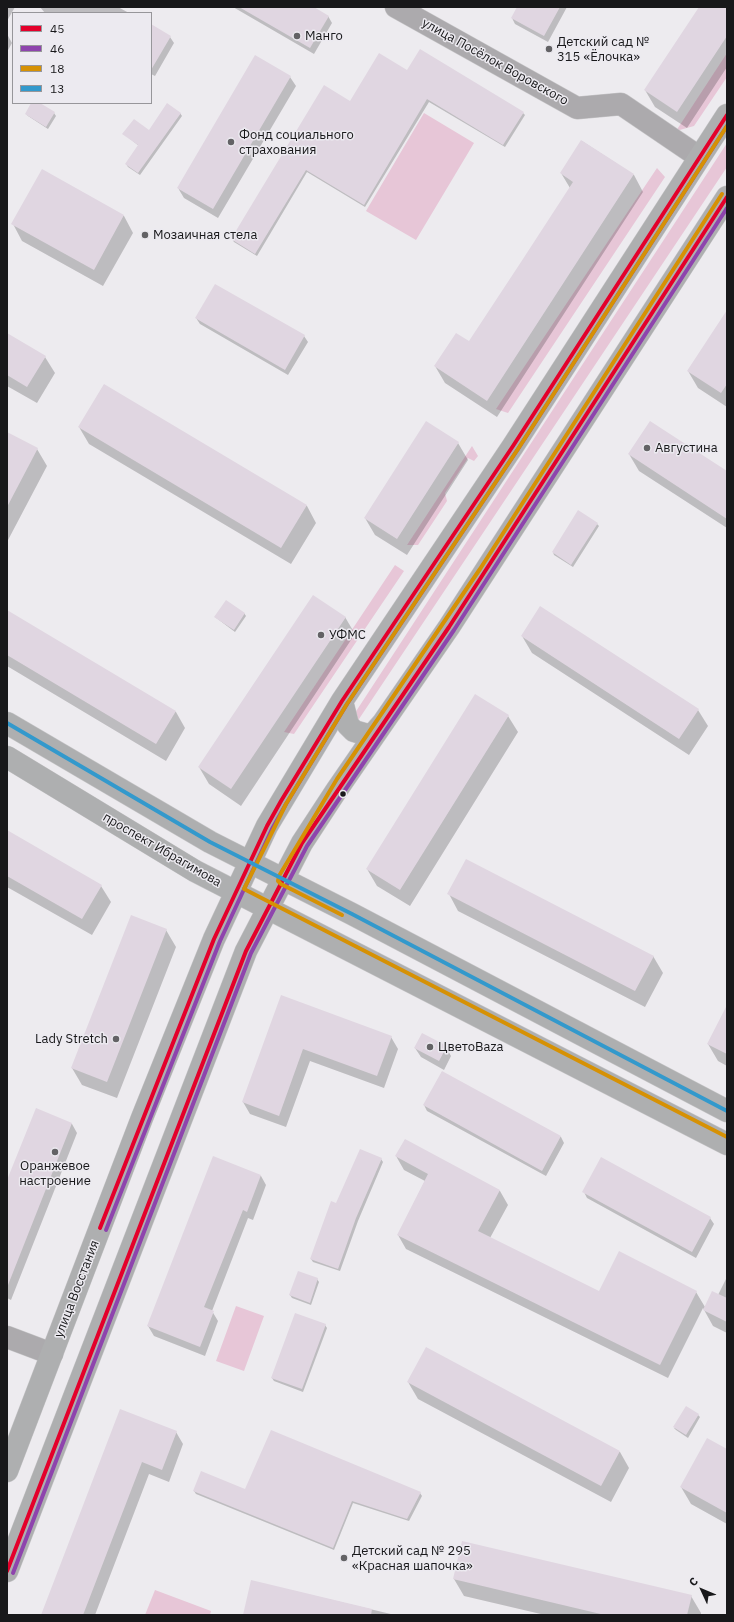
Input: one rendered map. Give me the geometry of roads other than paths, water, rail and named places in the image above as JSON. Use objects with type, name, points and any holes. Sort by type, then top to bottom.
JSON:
[{"type":"main road","name":"улица Восстания","points":[[7,1471],[145,1111],[214,939],[281,801],[342,701],[513,446],[727,115]]},
{"type":"main road","points":[[7,1571],[98,1329],[246,951],[268,908],[302,844],[449,627],[727,197]]},
{"type":"main road","points":[[342,701],[348,725],[354,731],[368,735],[374,733],[384,722]]},
{"type":"main road","points":[[7,723],[210,842],[284,879],[727,1111]]},
{"type":"main road","name":"проспект Ибрагимова","points":[[7,758],[195,871],[727,1144]]},
{"type":"street","name":"улица Посёлок Воровского","points":[[396,7],[577,108],[621,104],[699,157]]},
{"type":"street","points":[[7,1337],[52,1354]]},
{"type":"place","name":"Манго","points":[[297,36]]},
{"type":"place","name":"Детский сад № 315 «Ёлочка»","points":[[549,49]]},
{"type":"place","name":"Фонд социального страхования","points":[[231,142]]},
{"type":"place","name":"Мозаичная стела","points":[[145,235]]},
{"type":"place","name":"Августина","points":[[647,448]]},
{"type":"place","name":"УФМС","points":[[321,635]]},
{"type":"place","name":"Lady Stretch","points":[[116,1039]]},
{"type":"place","name":"ЦветоBaza","points":[[430,1047]]},
{"type":"place","name":"Оранжевое настроение","points":[[55,1152]]},
{"type":"place","name":"Детский сад № 295 «Красная шапочка»","points":[[344,1558]]}]
